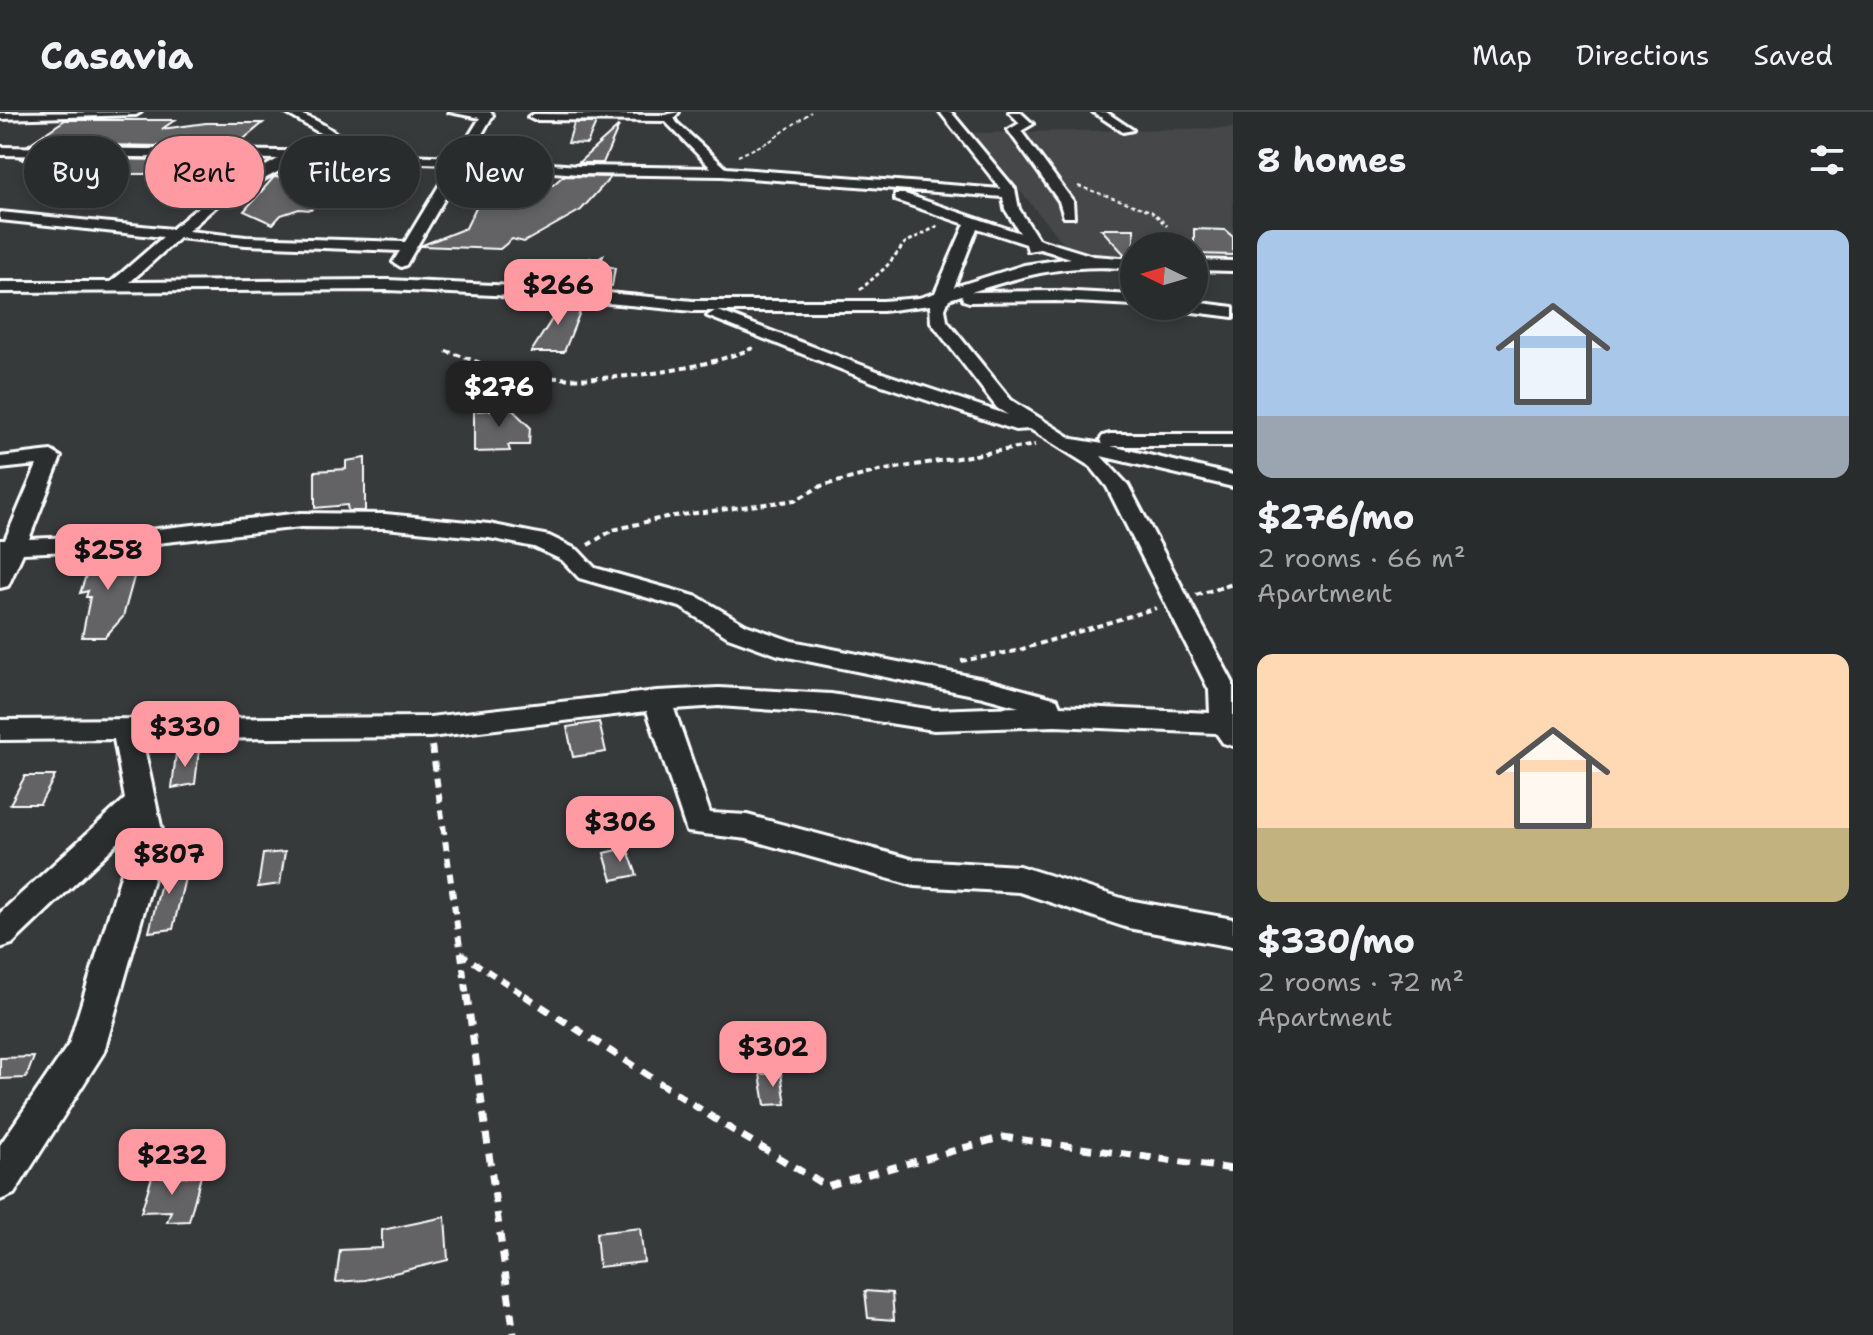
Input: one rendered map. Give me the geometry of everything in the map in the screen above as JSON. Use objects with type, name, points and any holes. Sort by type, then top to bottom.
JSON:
[{"type":"street","points":[[0,116],[136,112]]},
{"type":"street","points":[[289,112],[332,136]]},
{"type":"street","points":[[454,112],[485,114],[472,136]]},
{"type":"street","points":[[945,112],[1008,189],[1012,209],[1033,242],[1032,258],[1024,270]]},
{"type":"street","points":[[1014,112],[1027,124],[1014,130],[1066,201],[1069,214]]},
{"type":"street","points":[[1098,112],[1127,130]]},
{"type":"street","points":[[524,129],[535,115],[671,115],[675,131],[690,140],[717,167]]},
{"type":"street","points":[[0,151],[145,154]]},
{"type":"street","points":[[553,168],[594,171],[717,167],[844,183],[1008,193]]},
{"type":"street","points":[[844,183],[893,194],[972,223],[1092,260],[1120,263]]},
{"type":"street","points":[[388,285],[436,200]]},
{"type":"street","points":[[113,288],[206,208]]},
{"type":"street","points":[[0,216],[246,241],[410,247]]},
{"type":"street","points":[[0,730],[430,727],[657,700],[719,697],[791,700],[934,720],[1009,716],[1087,717],[1230,728],[1223,690],[1117,485],[1098,463],[1004,404],[939,322],[937,309],[972,223]]},
{"type":"street","points":[[0,287],[388,285],[554,293],[693,306],[841,306],[921,303],[1024,270],[1092,260]]},
{"type":"street","points":[[1074,263],[1120,275]]},
{"type":"street","points":[[1208,265],[1233,266]]},
{"type":"street","points":[[944,298],[1056,296],[1120,299]]},
{"type":"street","points":[[1208,298],[1233,305]]},
{"type":"street","points":[[693,306],[879,378],[1064,441],[1233,481]]},
{"type":"street","points":[[1208,309],[1233,312]]},
{"type":"street","points":[[1064,441],[1233,440]]},
{"type":"street","points":[[0,463],[51,457],[6,547],[0,581]]},
{"type":"street","points":[[6,547],[94,543],[301,520],[385,521],[489,531],[541,541],[570,555],[587,573],[689,602],[737,631],[787,649],[984,688],[1087,717]]},
{"type":"street","points":[[657,700],[698,824],[747,827],[915,873],[1019,879],[1128,914],[1233,933]]},
{"type":"street","points":[[0,1180],[85,1052],[148,840],[126,728]]},
{"type":"street","points":[[0,934],[141,802]]},
{"type":"path","points":[[717,167],[770,141],[811,112]]},
{"type":"path","points":[[841,306],[886,267],[905,243],[955,217]]},
{"type":"path","points":[[446,351],[533,376],[618,373],[671,370],[709,363],[746,352],[774,337]]},
{"type":"path","points":[[570,555],[613,530],[666,517],[796,500],[821,486],[879,471],[1064,441]]},
{"type":"path","points":[[953,663],[1016,651],[1233,584]]},
{"type":"path","points":[[430,727],[514,1335]]},
{"type":"path","points":[[460,953],[726,1126],[826,1186],[1003,1137],[1233,1169]]},
{"type":"shaded area","points":[[1233,128],[1233,261],[1208,260],[1208,232],[1120,232],[1120,258],[1074,256],[972,133]]},
{"type":"building","points":[[65,120],[175,120],[162,129],[206,123],[263,123],[247,136],[145,136],[145,146],[129,145],[129,136],[41,136]]},
{"type":"building","points":[[574,123],[596,123],[587,144],[568,143]]},
{"type":"building","points":[[619,126],[603,163],[578,163]]},
{"type":"building","points":[[129,159],[145,160],[145,174],[129,174]]},
{"type":"building","points":[[563,176],[611,177],[581,210],[524,242],[512,239],[500,249],[420,246],[466,228],[476,208],[553,208],[553,185]]},
{"type":"building","points":[[274,177],[280,177],[280,208],[312,208],[281,215],[273,224],[244,211],[247,208],[264,208],[264,188]]},
{"type":"building","points":[[1101,229],[1134,229],[1134,232],[1120,232],[1120,250]]},
{"type":"building","points":[[1194,229],[1225,230],[1233,237],[1233,255],[1208,254],[1208,232],[1194,232]]},
{"type":"building","points":[[603,256],[599,264],[615,268],[612,286],[591,285],[589,288],[518,283],[541,268],[573,274],[584,267],[590,258],[596,260]]},
{"type":"building","points":[[500,298],[583,304],[564,352],[531,352],[561,305]]},
{"type":"building","points":[[497,395],[530,427],[529,445],[508,445],[510,451],[474,452],[474,411],[491,410]]},
{"type":"building","points":[[365,458],[365,511],[348,511],[347,505],[315,508],[315,471],[346,469],[346,461]]},
{"type":"building","points":[[141,552],[123,617],[105,637],[82,637],[90,597],[86,597],[88,591],[80,593],[92,558]]},
{"type":"building","points":[[599,722],[606,752],[573,757],[567,727]]},
{"type":"building","points":[[199,750],[195,784],[172,788],[176,753]]},
{"type":"building","points":[[25,776],[55,776],[40,804],[10,804]]},
{"type":"building","points":[[627,848],[637,875],[612,880],[604,853]]},
{"type":"building","points":[[285,852],[280,884],[258,887],[263,854]]},
{"type":"building","points":[[189,861],[173,929],[149,932],[166,863]]},
{"type":"building","points":[[34,1057],[26,1078],[0,1079],[0,1058]]},
{"type":"building","points":[[781,1073],[786,1104],[765,1105],[760,1074]]},
{"type":"building","points":[[201,1176],[189,1221],[167,1222],[171,1211],[141,1212],[152,1177]]},
{"type":"building","points":[[445,1217],[448,1260],[365,1280],[336,1282],[340,1250],[382,1248],[382,1230]]},
{"type":"building","points":[[640,1228],[644,1262],[599,1267],[596,1233]]},
{"type":"building","points":[[865,1291],[892,1293],[894,1320],[868,1318]]}]
